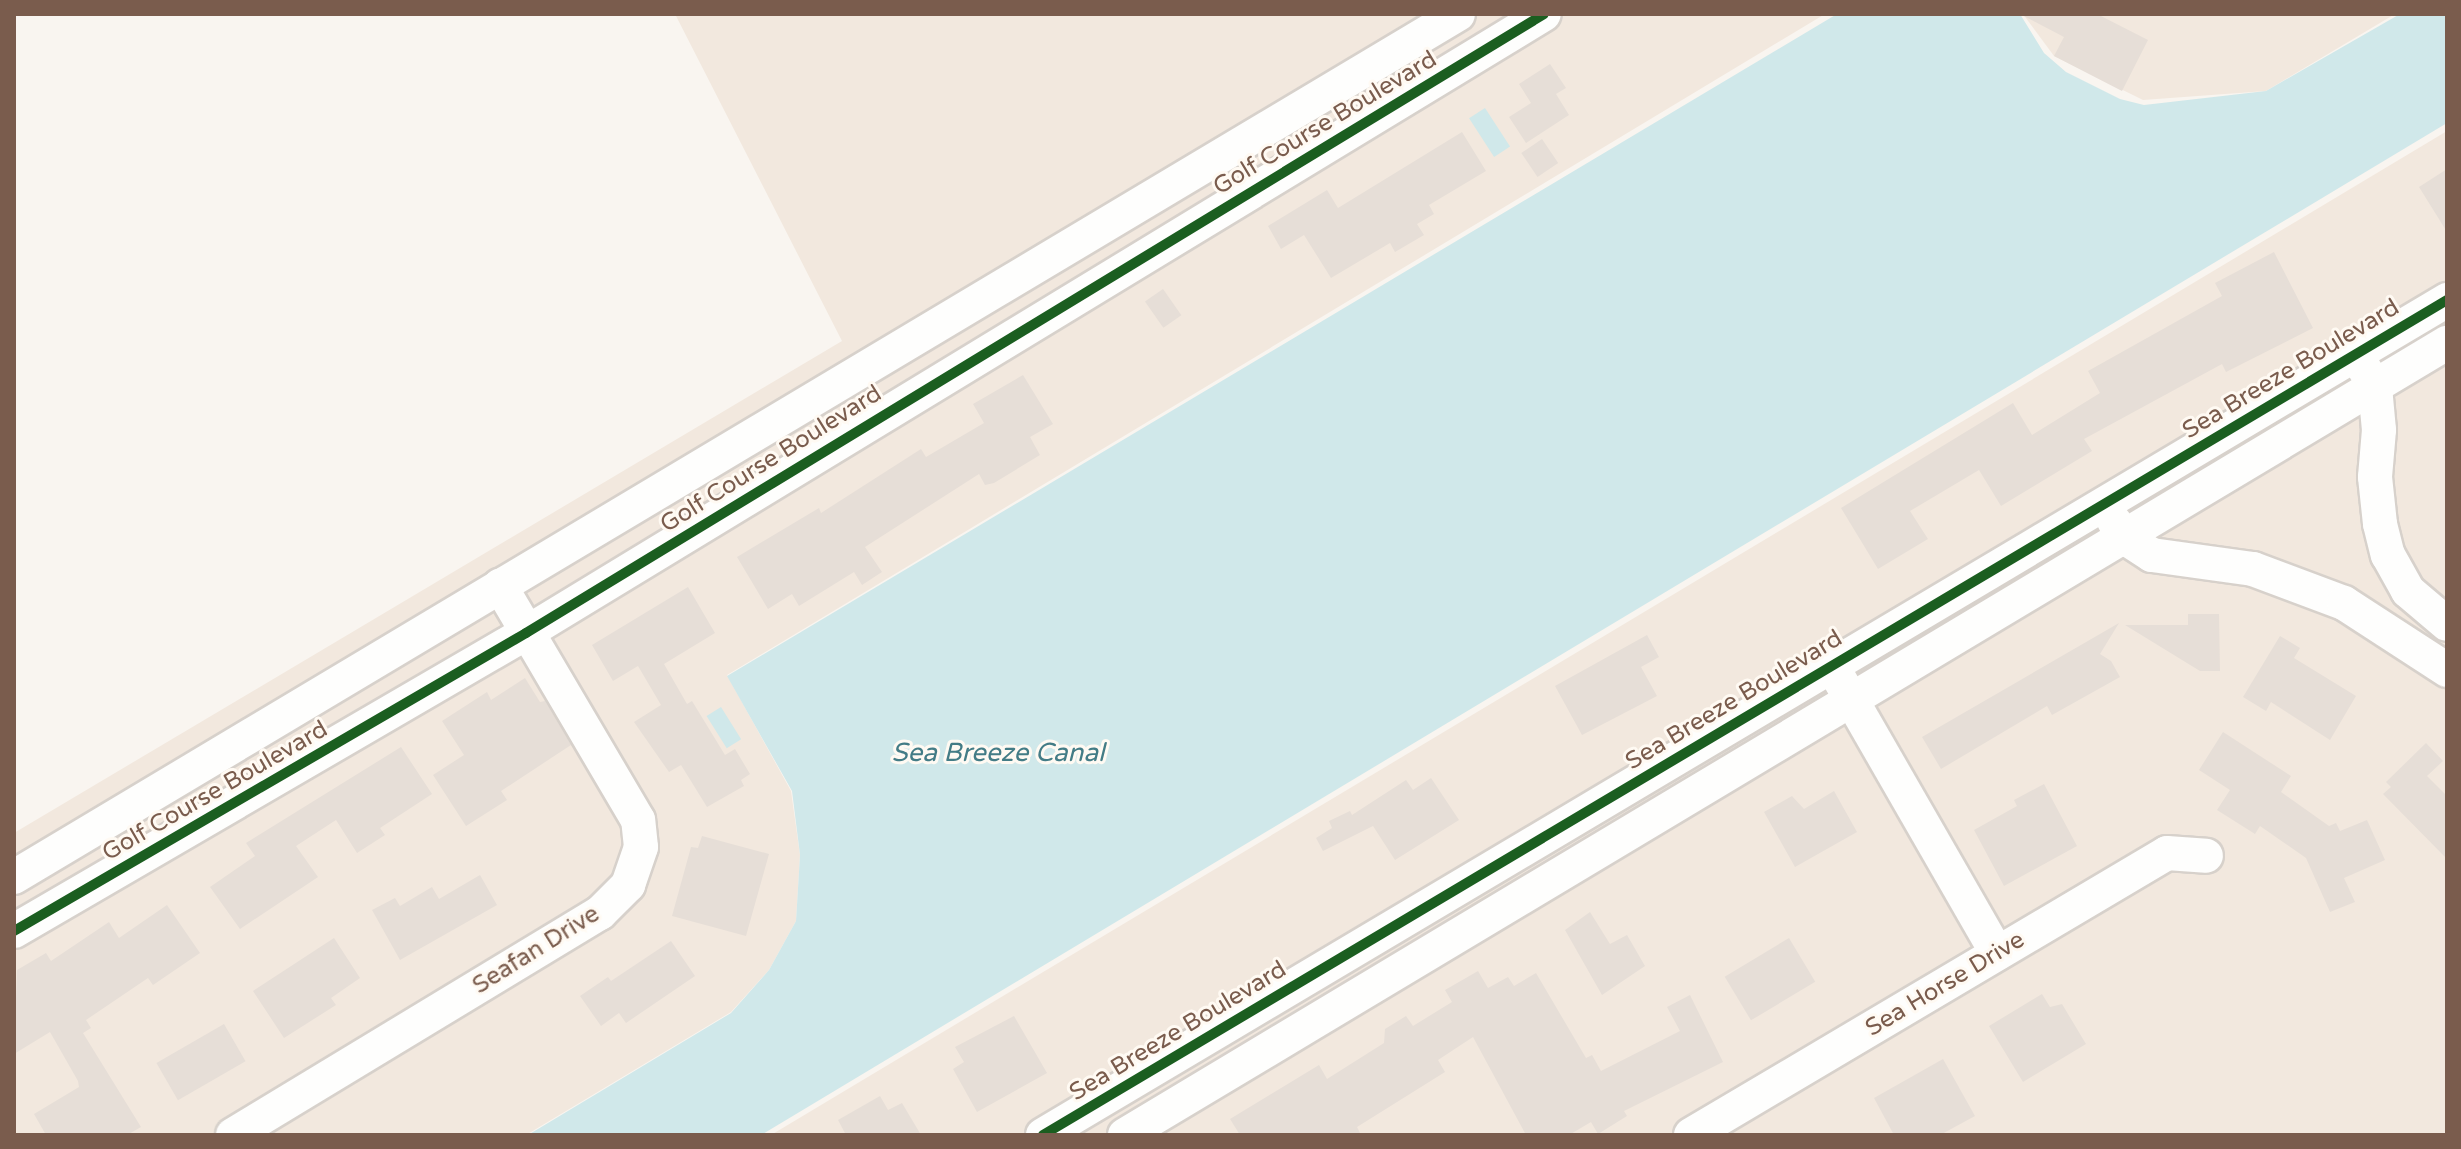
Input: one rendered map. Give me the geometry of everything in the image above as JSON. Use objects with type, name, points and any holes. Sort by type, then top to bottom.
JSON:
[{"type":"street","name":"Golf Course Boulevard","points":[[14,877],[1458,14]]},
{"type":"street","name":"Golf Course Boulevard","points":[[14,931],[526,633],[1544,14]]},
{"type":"street","name":"Sea Breeze Boulevard","points":[[1043,1135],[2447,300]]},
{"type":"street","points":[[1125,1135],[2447,343]]},
{"type":"street","points":[[2356,354],[2375,387],[2379,430],[2375,477],[2380,524],[2388,555],[2408,591],[2447,624]]},
{"type":"street","points":[[2103,504],[2124,537],[2152,555],[2253,569],[2299,584],[2375,622],[2447,670]]},
{"type":"street","name":"Seafan Drive","points":[[233,1135],[600,913],[628,885],[641,847],[638,820],[622,787],[500,586]]},
{"type":"street","points":[[2375,622],[2408,591]]},
{"type":"street","points":[[1832,665],[1997,953]]},
{"type":"street","name":"Sea Horse Drive","points":[[1691,1135],[2167,853],[2206,856]]},
{"type":"shaded area","points":[[675,14],[1825,14],[727,675],[791,791],[800,855],[796,921],[769,970],[731,1012],[526,1135],[14,1135],[14,833],[842,341]]},
{"type":"shaded area","points":[[2023,14],[2395,14],[2266,91],[2143,100],[2054,56]]},
{"type":"shaded area","points":[[2447,131],[2447,1135],[771,1135]]},
{"type":"water","name":"Sea Breeze Canal","points":[[1837,14],[2020,14],[2044,53],[2066,72],[2120,99],[2144,105],[2266,91],[2400,14],[2447,14],[2447,123],[761,1135],[528,1135],[731,1013],[769,970],[796,921],[800,855],[792,791],[727,676]]},
{"type":"water","points":[[1485,108],[1510,147],[1494,157],[1469,118]]},
{"type":"water","points":[[721,707],[741,739],[727,748],[707,716]]},
{"type":"building","points":[[2020,14],[2097,14],[2148,40],[2122,91],[2054,56],[2064,37]]},
{"type":"building","points":[[1550,64],[1566,88],[1556,94],[1569,115],[1526,143],[1509,117],[1531,103],[1519,84]]},
{"type":"building","points":[[1462,132],[1486,171],[1429,205],[1434,214],[1417,224],[1424,235],[1395,252],[1390,243],[1331,278],[1304,235],[1281,249],[1268,226],[1327,190],[1338,208]]},
{"type":"building","points":[[1542,139],[1558,163],[1537,177],[1521,153]]},
{"type":"building","points":[[2447,169],[2447,232],[2419,187]]},
{"type":"building","points":[[2274,252],[2313,328],[2226,372],[2222,364],[2084,439],[2092,451],[2001,506],[1979,470],[1910,511],[1928,539],[1878,569],[1841,508],[2013,403],[2032,435],[2100,393],[2088,371],[2222,296],[2215,283]]},
{"type":"building","points":[[1163,289],[1181,315],[1163,328],[1145,302]]},
{"type":"building","points":[[1023,375],[1053,424],[1030,437],[1040,455],[994,483],[985,485],[979,474],[865,547],[882,572],[862,585],[854,572],[799,606],[792,594],[768,609],[737,557],[819,508],[821,513],[921,449],[926,457],[984,423],[973,404]]},
{"type":"building","points":[[688,587],[715,633],[664,664],[687,704],[692,701],[725,755],[735,749],[750,774],[741,780],[744,786],[707,807],[681,765],[669,772],[634,722],[661,705],[638,666],[613,681],[592,645]]},
{"type":"building","points":[[2188,614],[2219,614],[2220,671],[2200,671],[2125,625],[2188,625]]},
{"type":"building","points":[[2119,623],[2100,654],[2111,661],[2120,677],[2052,715],[2047,706],[1941,769],[1922,737]]},
{"type":"building","points":[[1647,635],[1659,657],[1641,667],[1657,696],[1582,735],[1555,686]]},
{"type":"building","points":[[2280,636],[2300,648],[2294,658],[2356,696],[2330,740],[2271,702],[2266,711],[2243,697]]},
{"type":"building","points":[[525,678],[540,702],[545,701],[571,745],[501,791],[507,800],[466,826],[433,775],[464,755],[442,721],[487,692],[491,700]]},
{"type":"building","points":[[2223,732],[2291,776],[2281,792],[2329,826],[2336,823],[2340,831],[2367,820],[2385,860],[2344,878],[2355,902],[2330,912],[2306,858],[2260,826],[2255,834],[2217,810],[2230,790],[2199,770]]},
{"type":"building","points":[[2426,743],[2443,761],[2427,776],[2447,796],[2447,859],[2383,794],[2391,787],[2386,782]]},
{"type":"building","points":[[401,747],[432,794],[380,828],[385,835],[357,853],[336,820],[296,846],[318,877],[240,929],[210,887],[255,856],[246,843]]},
{"type":"building","points":[[1431,778],[1459,820],[1395,860],[1373,826],[1323,851],[1316,838],[1332,828],[1329,821],[1350,811],[1352,815],[1406,780],[1413,790]]},
{"type":"building","points":[[2044,784],[2077,846],[2004,886],[1974,830],[2017,806],[2014,800]]},
{"type":"building","points":[[1834,791],[1857,832],[1795,867],[1764,812],[1792,796],[1804,809]]},
{"type":"building","points":[[702,836],[769,854],[746,936],[672,916],[691,847],[698,848]]},
{"type":"building","points":[[480,875],[497,905],[400,960],[372,910],[395,898],[400,906],[432,887],[439,899]]},
{"type":"building","points":[[167,905],[200,953],[153,985],[148,978],[86,1020],[91,1028],[83,1033],[141,1127],[127,1135],[46,1135],[34,1114],[79,1087],[78,1081],[50,1032],[14,1054],[17,970],[46,953],[51,961],[109,922],[119,938]]},
{"type":"building","points":[[1590,912],[1610,944],[1627,935],[1645,966],[1602,995],[1565,930]]},
{"type":"building","points":[[334,938],[360,978],[331,998],[336,1005],[284,1038],[253,991]]},
{"type":"building","points":[[1789,938],[1815,982],[1751,1020],[1725,977]]},
{"type":"building","points":[[671,941],[695,976],[626,1023],[619,1013],[601,1026],[580,996],[608,977],[611,981]]},
{"type":"building","points":[[1478,971],[1488,988],[1508,977],[1514,986],[1536,973],[1586,1058],[1592,1055],[1601,1071],[1680,1031],[1667,1007],[1690,995],[1723,1062],[1624,1111],[1627,1116],[1598,1134],[1591,1122],[1569,1135],[1526,1135],[1473,1037],[1438,1060],[1445,1072],[1357,1127],[1361,1135],[1240,1135],[1230,1119],[1319,1065],[1327,1079],[1384,1043],[1385,1029],[1406,1016],[1413,1026],[1452,1002],[1445,990]]},
{"type":"building","points":[[2042,994],[2050,1007],[2062,1004],[2086,1044],[2023,1082],[1989,1026]]},
{"type":"building","points":[[1014,1016],[1047,1073],[977,1112],[953,1069],[964,1062],[955,1047]]},
{"type":"building","points":[[224,1024],[246,1061],[178,1100],[156,1063]]},
{"type":"building","points":[[1943,1059],[1975,1116],[1940,1135],[1894,1135],[1874,1098]]},
{"type":"building","points":[[880,1096],[888,1110],[902,1103],[921,1135],[846,1135],[838,1120]]},
{"type":"cycle path","points":[[14,931],[526,633],[1544,14]]},
{"type":"cycle path","points":[[1043,1135],[2447,300]]}]
